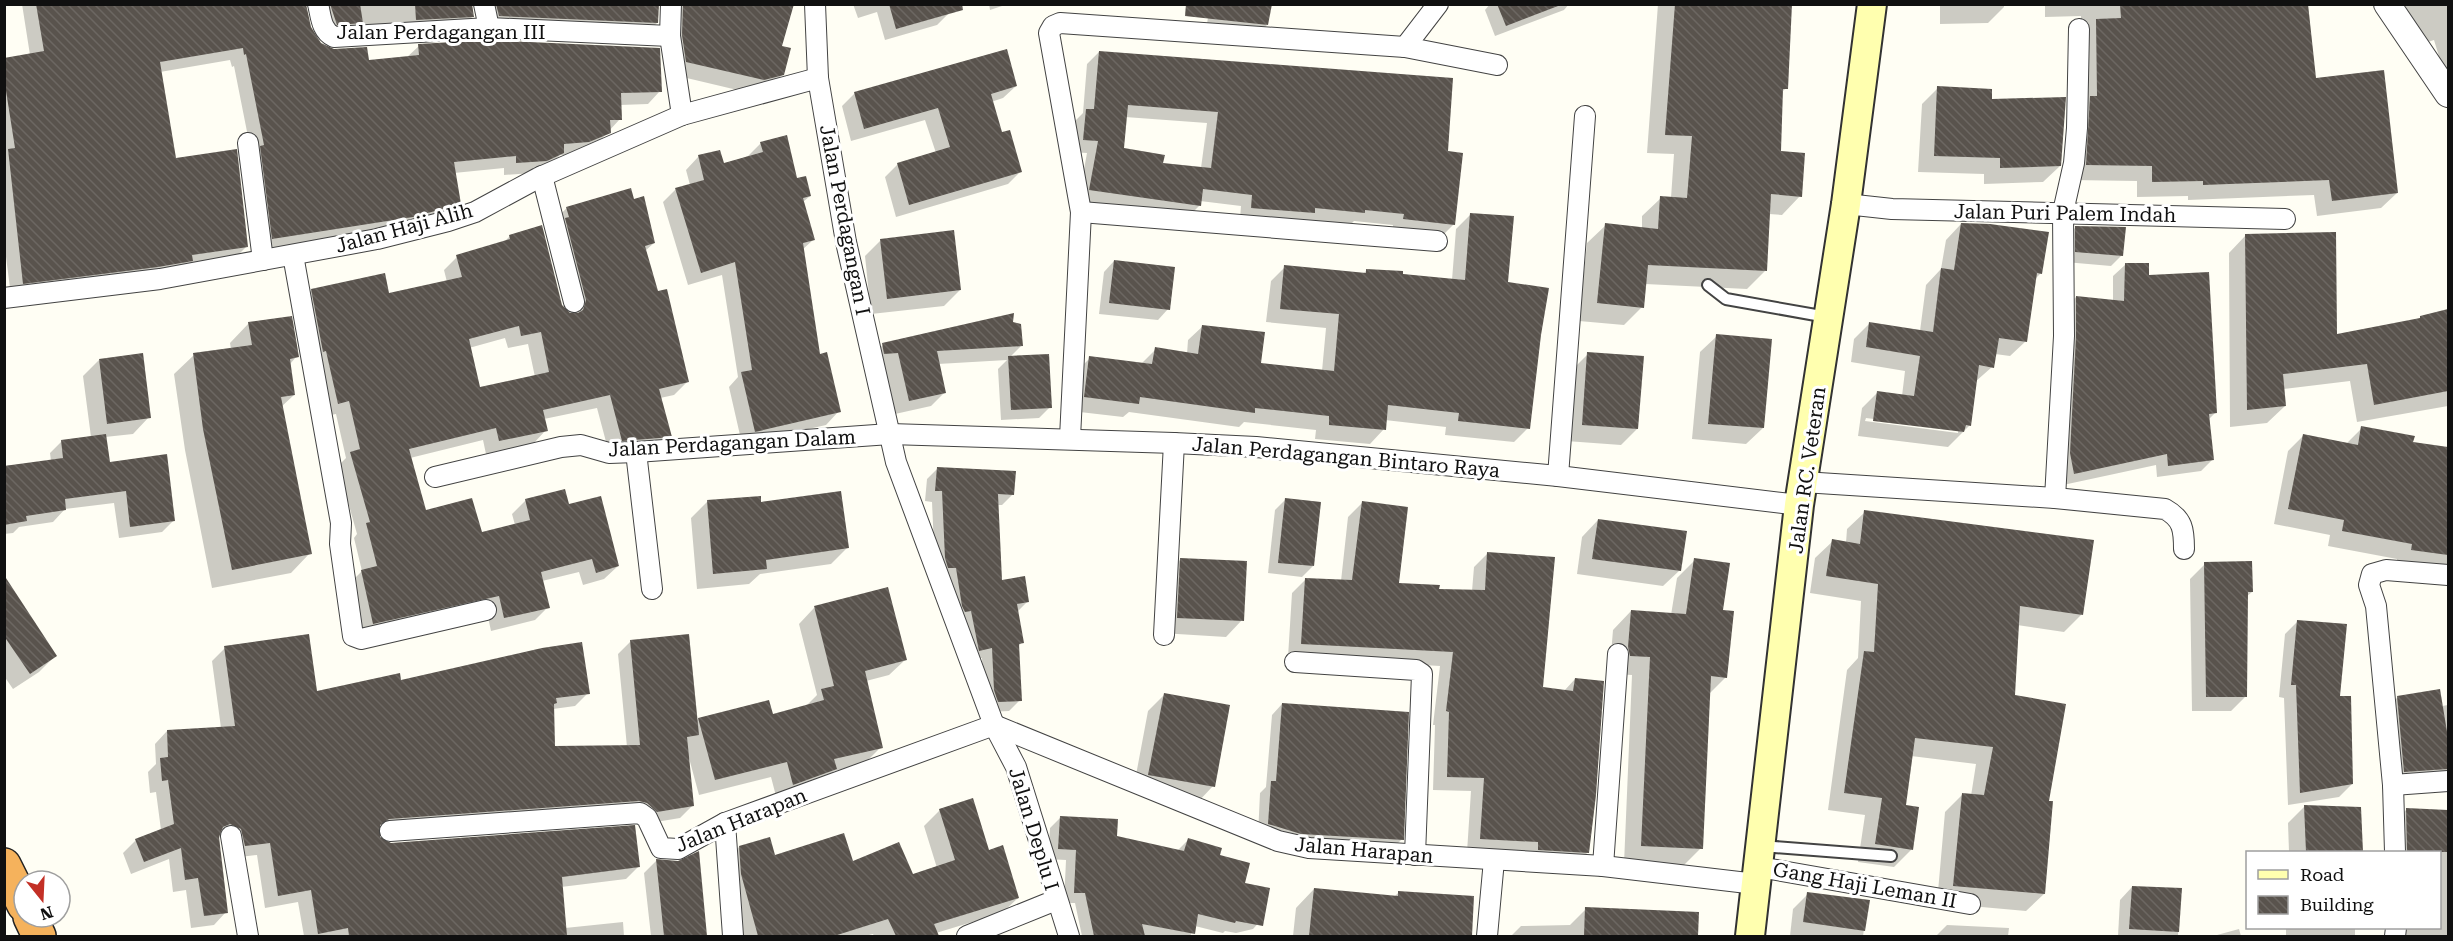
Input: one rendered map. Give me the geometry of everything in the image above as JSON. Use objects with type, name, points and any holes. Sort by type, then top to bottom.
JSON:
[{"type":"highway","points":[[4,865],[12,881]]},
{"type":"main road","name":"Jalan RC. Veteran","points":[[1750,936],[1802,494],[1846,204],[1872,4]]},
{"type":"street","name":"Jalan Perdagangan III","points":[[318,4],[323,27],[333,37],[489,28],[670,36]]},
{"type":"street","points":[[484,4],[489,28]]},
{"type":"street","points":[[671,4],[670,36],[682,115]]},
{"type":"street","name":"Jalan Perdagangan I","points":[[815,4],[819,78],[846,242],[890,434]]},
{"type":"street","points":[[1405,47],[1438,4]]},
{"type":"street","points":[[2387,4],[2448,94]]},
{"type":"street","points":[[1070,438],[1081,212],[1049,33],[1056,24],[1405,47],[1497,65]]},
{"type":"street","points":[[2055,498],[2064,336],[2063,212],[2074,163],[2079,29]]},
{"type":"street","name":"Jalan Haji Alih","points":[[4,298],[160,279],[376,239],[448,221],[475,212],[542,176],[682,115],[819,78]]},
{"type":"street","points":[[1558,476],[1585,116]]},
{"type":"street","points":[[248,143],[263,260]]},
{"type":"street","points":[[542,176],[574,302]]},
{"type":"street","name":"Jalan Puri Palem Indah","points":[[1846,204],[1892,209],[2285,219]]},
{"type":"street","points":[[1081,212],[1437,241]]},
{"type":"street","points":[[293,255],[341,523],[340,543],[353,636],[361,639],[486,610]]},
{"type":"street","points":[[890,434],[896,462],[994,725]]},
{"type":"street","name":"Jalan Perdagangan Bintaro Raya","points":[[890,434],[1070,438],[1256,447],[1558,476],[1802,494],[2055,498],[2165,509],[2176,515],[2184,528],[2184,549]]},
{"type":"street","name":"Jalan Perdagangan Dalam","points":[[435,477],[561,447],[581,445],[609,453],[890,434]]},
{"type":"street","points":[[1164,635],[1174,443]]},
{"type":"street","points":[[636,452],[652,589]]},
{"type":"street","points":[[2395,851],[2392,785],[2376,606],[2369,585],[2372,574],[2386,570],[2448,575]]},
{"type":"street","points":[[1603,866],[1618,654]]},
{"type":"street","points":[[1295,662],[1416,670],[1422,674],[1415,855]]},
{"type":"street","name":"Jalan Harapan","points":[[390,831],[640,813],[647,818],[661,848],[678,849],[725,823],[994,725],[1278,841],[1310,848],[1603,866],[1759,866]]},
{"type":"street","name":"Jalan Deplu I","points":[[994,725],[1016,767],[1069,936]]},
{"type":"street","points":[[2392,785],[2448,781]]},
{"type":"street","points":[[725,823],[733,936]]},
{"type":"street","points":[[231,836],[248,936]]},
{"type":"street","points":[[1488,936],[1494,860]]},
{"type":"street","name":"Gang Haji Leman II","points":[[1759,866],[1970,904]]},
{"type":"street","points":[[967,936],[1056,900]]},
{"type":"lane","points":[[1708,285],[1726,299],[1829,317]]},
{"type":"lane","points":[[1759,866],[1891,856]]},
{"type":"building","points":[[36,4],[306,4],[311,27],[321,43],[334,49],[367,47],[369,60],[419,55],[418,44],[489,40],[660,48],[662,92],[621,93],[622,120],[610,120],[611,133],[589,142],[564,144],[564,153],[547,161],[516,163],[516,156],[454,162],[461,204],[413,217],[272,239],[260,146],[264,145],[243,48],[160,62],[176,158],[237,149],[248,247],[192,255],[193,261],[158,267],[23,284],[8,149],[15,148],[4,78],[4,58],[44,51]]},
{"type":"building","points":[[330,4],[360,4],[363,23],[337,25]]},
{"type":"building","points":[[415,4],[472,4],[474,17],[416,20]]},
{"type":"building","points":[[496,4],[659,4],[658,23],[499,16]]},
{"type":"building","points":[[683,4],[794,4],[782,46],[791,48],[784,75],[764,80],[686,62],[682,35]]},
{"type":"building","points":[[889,4],[962,4],[963,10],[896,29]]},
{"type":"building","points":[[1186,4],[1272,4],[1268,25],[1185,16]]},
{"type":"building","points":[[1497,4],[1558,4],[1558,6],[1506,26]]},
{"type":"building","points":[[1675,4],[1792,4],[1788,89],[1783,89],[1781,151],[1805,153],[1802,197],[1771,194],[1767,271],[1648,265],[1644,308],[1597,303],[1605,223],[1658,229],[1660,196],[1687,198],[1692,136],[1665,135]]},
{"type":"building","points":[[2120,4],[2308,4],[2316,78],[2384,70],[2398,193],[2332,201],[2329,180],[2203,185],[2203,181],[2152,182],[2152,166],[2086,165],[2090,96],[2097,96],[2096,19],[2121,18]]},
{"type":"building","points":[[1007,49],[1017,86],[991,94],[1002,132],[1010,130],[1022,172],[909,205],[897,163],[950,147],[938,108],[864,129],[854,92]]},
{"type":"building","points":[[1099,51],[1453,78],[1448,151],[1463,153],[1455,225],[1403,219],[1404,214],[1365,210],[1365,213],[1315,208],[1315,213],[1251,208],[1252,195],[1203,189],[1201,206],[1089,190],[1098,141],[1083,140],[1086,109],[1094,109]],"holes":[[[1128,105],[1218,112],[1211,168],[1163,163],[1165,155],[1124,148]]]},
{"type":"building","points":[[1937,86],[1992,89],[1992,99],[2066,97],[2061,166],[2000,168],[2000,158],[1934,156]]},
{"type":"building","points":[[787,135],[797,178],[806,176],[811,196],[803,198],[815,240],[803,243],[820,354],[827,352],[841,412],[755,432],[741,372],[752,370],[735,262],[701,273],[675,188],[704,180],[698,155],[720,150],[724,163],[763,152],[760,142]]},
{"type":"building","points":[[631,188],[634,199],[644,196],[655,243],[645,246],[658,291],[667,289],[689,382],[659,389],[672,437],[622,441],[610,395],[543,410],[548,431],[499,441],[496,428],[409,449],[426,510],[472,498],[482,532],[530,520],[525,499],[565,489],[569,504],[601,496],[619,566],[596,573],[592,559],[541,572],[550,608],[504,618],[499,596],[373,624],[361,570],[377,566],[366,523],[370,522],[350,452],[360,449],[349,401],[338,404],[326,351],[323,352],[311,289],[385,273],[389,293],[462,277],[456,255],[510,239],[509,235],[542,225],[562,305],[570,313],[578,313],[583,310],[586,300],[565,218],[569,217],[566,207]],"holes":[[[519,326],[521,336],[541,332],[549,372],[480,387],[469,339]]]},
{"type":"building","points":[[1470,213],[1514,216],[1508,282],[1549,288],[1530,429],[1458,421],[1459,413],[1388,405],[1386,430],[1329,425],[1329,416],[1255,408],[1255,413],[1140,397],[1139,404],[1084,397],[1089,356],[1152,364],[1155,347],[1198,354],[1202,325],[1265,332],[1261,363],[1334,371],[1339,314],[1280,309],[1284,265],[1366,273],[1366,269],[1403,271],[1403,274],[1465,280]]},
{"type":"building","points":[[1961,223],[1990,224],[2049,232],[2042,274],[2037,273],[2027,342],[1999,338],[1994,368],[1979,365],[1971,426],[1966,425],[1964,432],[1873,421],[1877,391],[1914,396],[1920,356],[1866,347],[1869,322],[1933,332],[1941,268],[1954,270]]},
{"type":"building","points":[[2075,226],[2126,227],[2123,256],[2075,252]]},
{"type":"building","points":[[954,230],[961,290],[887,299],[880,239]]},
{"type":"building","points":[[2336,232],[2337,334],[2420,318],[2420,316],[2448,309],[2448,391],[2374,405],[2367,364],[2283,374],[2286,406],[2247,410],[2245,234]]},
{"type":"building","points":[[1114,260],[1175,267],[1170,310],[1109,303]]},
{"type":"building","points":[[2125,263],[2149,263],[2149,275],[2209,272],[2217,413],[2209,414],[2214,460],[2168,466],[2167,454],[2074,474],[2070,453],[2076,296],[2124,301]]},
{"type":"building","points":[[1014,313],[1013,322],[1021,324],[1023,346],[937,351],[946,393],[909,401],[898,353],[884,354],[882,343]]},
{"type":"building","points":[[292,316],[299,357],[290,359],[295,395],[281,397],[312,554],[232,570],[203,429],[193,353],[252,345],[248,322]]},
{"type":"building","points":[[1716,334],[1772,339],[1764,428],[1708,424]]},
{"type":"building","points":[[1587,352],[1644,356],[1638,429],[1582,425]]},
{"type":"building","points":[[143,353],[151,418],[107,424],[99,359]]},
{"type":"building","points":[[1049,354],[1052,408],[1011,410],[1008,356]]},
{"type":"building","points":[[2361,426],[2415,436],[2413,442],[2448,447],[2448,555],[2411,550],[2412,544],[2342,531],[2344,520],[2288,509],[2303,434],[2358,445]]},
{"type":"building","points":[[106,434],[110,462],[167,454],[175,521],[130,527],[126,491],[65,499],[66,510],[26,516],[27,521],[4,525],[4,466],[63,458],[61,440]]},
{"type":"building","points":[[937,467],[1016,471],[1014,495],[998,494],[1002,580],[1025,576],[1029,602],[1017,604],[1024,643],[1019,644],[1022,701],[998,702],[994,690],[992,648],[979,651],[971,611],[965,612],[962,606],[956,568],[948,568],[945,558],[942,491],[935,491]]},
{"type":"building","points":[[841,491],[849,548],[766,560],[767,569],[713,574],[707,500],[761,496],[761,502]]},
{"type":"building","points":[[1285,498],[1321,502],[1314,566],[1278,563]]},
{"type":"building","points":[[1362,501],[1408,507],[1399,583],[1440,585],[1439,589],[1485,590],[1487,552],[1555,557],[1543,687],[1573,691],[1575,678],[1604,681],[1596,795],[1589,853],[1538,850],[1538,842],[1480,839],[1484,778],[1447,777],[1449,712],[1446,711],[1453,652],[1301,644],[1305,578],[1352,580]]},
{"type":"building","points":[[1864,510],[2094,540],[2083,615],[2020,606],[2015,695],[2066,704],[2049,801],[2053,801],[2045,894],[1953,886],[1962,793],[1984,795],[1993,747],[1915,738],[1906,805],[1919,807],[1913,850],[1875,844],[1882,798],[1844,793],[1864,651],[1874,652],[1878,584],[1826,576],[1832,539],[1860,544]]},
{"type":"building","points":[[1598,519],[1687,531],[1681,571],[1592,559]]},
{"type":"building","points":[[1180,558],[1247,561],[1244,621],[1177,618]]},
{"type":"building","points":[[1694,558],[1730,563],[1723,610],[1734,611],[1727,678],[1711,676],[1703,849],[1641,846],[1650,657],[1630,656],[1628,647],[1631,610],[1686,614]]},
{"type":"building","points":[[2252,561],[2253,592],[2248,592],[2247,697],[2206,697],[2204,562]]},
{"type":"building","points":[[4,575],[57,656],[30,674],[4,636]]},
{"type":"building","points":[[888,587],[907,660],[865,671],[883,748],[834,759],[837,769],[793,785],[787,762],[715,780],[698,718],[769,700],[773,714],[824,700],[821,689],[834,686],[814,606]]},
{"type":"building","points":[[2297,620],[2347,624],[2340,696],[2351,696],[2353,784],[2300,793],[2296,685],[2291,685]]},
{"type":"building","points":[[309,634],[317,691],[400,673],[401,680],[542,648],[582,642],[590,694],[556,698],[557,703],[554,704],[555,746],[640,745],[630,640],[689,634],[699,735],[687,737],[694,806],[657,812],[647,803],[639,801],[389,819],[380,825],[380,837],[391,843],[635,825],[640,867],[562,877],[567,936],[349,936],[348,928],[318,934],[311,890],[278,896],[270,843],[245,846],[241,829],[230,824],[223,827],[219,837],[228,913],[204,916],[198,878],[185,880],[181,848],[144,862],[135,839],[174,824],[168,780],[162,781],[160,758],[168,757],[167,730],[235,726],[224,646]]},
{"type":"building","points":[[2440,689],[2448,738],[2448,769],[2404,772],[2397,696]]},
{"type":"building","points":[[1164,693],[1230,705],[1215,787],[1148,775]]},
{"type":"building","points":[[1282,703],[1409,712],[1404,840],[1301,834],[1268,824],[1271,781],[1276,781]]},
{"type":"building","points":[[973,798],[989,850],[1003,845],[1019,898],[934,924],[939,936],[896,936],[888,919],[834,936],[758,936],[741,874],[739,846],[770,837],[775,855],[844,833],[853,861],[899,842],[913,874],[955,860],[939,809]]},
{"type":"building","points":[[2304,805],[2361,807],[2363,851],[2306,851]]},
{"type":"building","points":[[2406,808],[2448,810],[2448,852],[2407,851]]},
{"type":"building","points":[[1060,816],[1118,819],[1117,836],[1184,851],[1188,838],[1222,848],[1220,855],[1250,863],[1245,883],[1270,888],[1263,926],[1236,921],[1235,923],[1198,914],[1195,934],[1142,924],[1145,936],[1094,936],[1085,893],[1074,893],[1076,850],[1058,849]]},
{"type":"building","points":[[699,851],[707,936],[664,936],[656,859],[678,861]]},
{"type":"building","points":[[2132,886],[2182,888],[2179,932],[2129,929]]},
{"type":"building","points":[[1314,888],[1398,896],[1398,891],[1474,896],[1472,936],[1309,936]]},
{"type":"building","points":[[1807,892],[1870,900],[1865,931],[1803,922]]},
{"type":"building","points":[[1585,907],[1699,912],[1698,936],[1584,936]]}]
